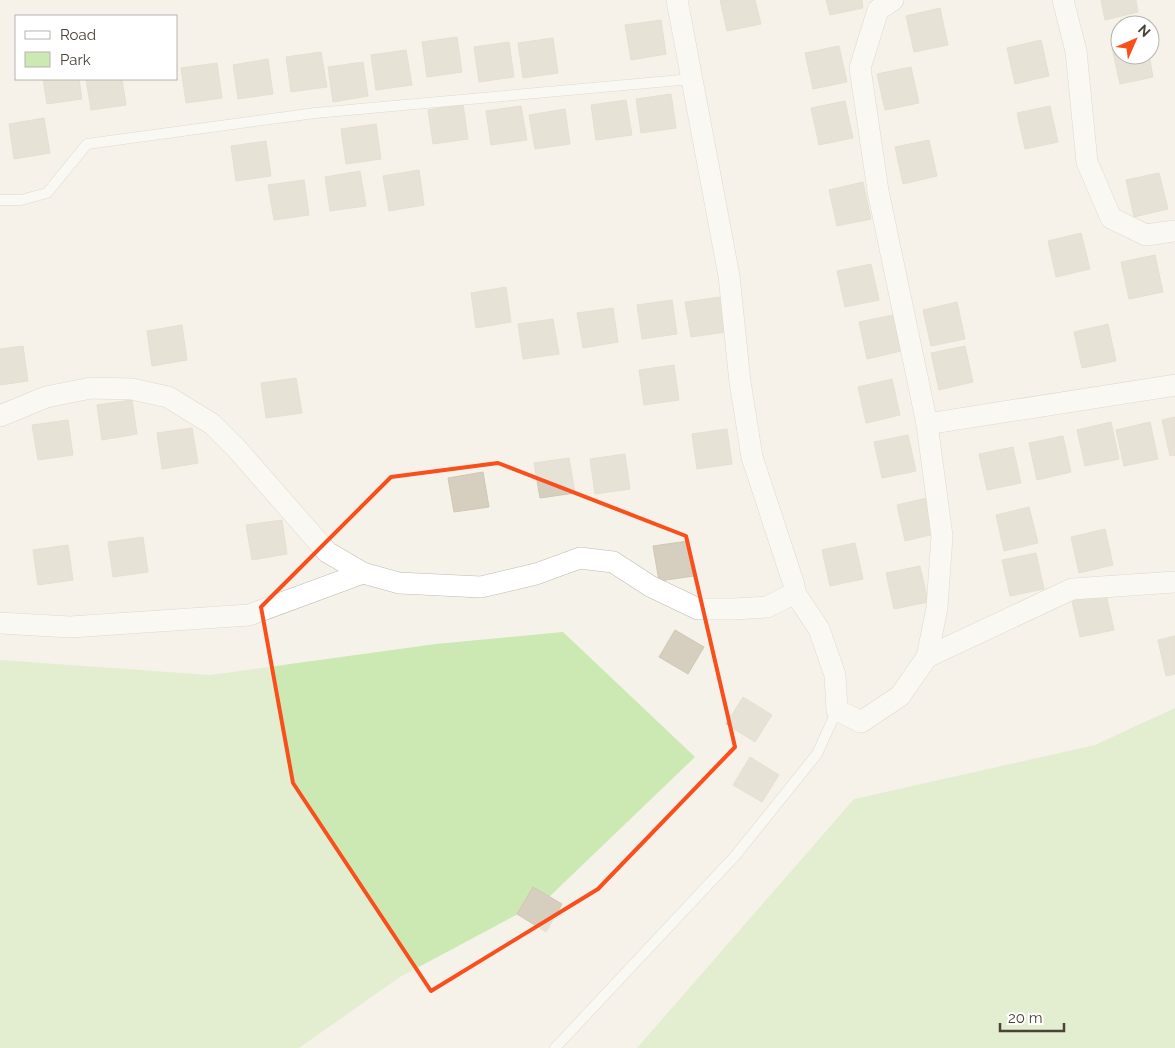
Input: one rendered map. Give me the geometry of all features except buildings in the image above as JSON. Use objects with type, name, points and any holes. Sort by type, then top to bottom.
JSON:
[{"type":"street","points":[[677,0],[729,276],[740,382],[752,457],[795,593],[819,629],[835,675],[837,710],[861,722],[900,696],[927,657],[937,608],[942,536],[927,424],[878,191],[860,68],[878,10],[893,0]]},
{"type":"street","points":[[1063,0],[1076,52],[1087,162],[1111,218],[1146,235],[1175,232]]},
{"type":"street","points":[[927,424],[1175,385]]},
{"type":"street","points":[[0,416],[46,397],[91,388],[132,389],[168,397],[212,424],[237,449],[327,552],[363,573],[399,583],[481,587],[536,574],[580,558],[613,562],[650,586],[698,609],[767,607],[795,593]]},
{"type":"street","points":[[0,623],[70,627],[249,615],[363,573]]},
{"type":"street","points":[[927,657],[1072,589],[1175,582]]},
{"type":"lane","points":[[0,200],[21,200],[47,193],[87,144],[315,113],[692,79]]},
{"type":"lane","points":[[555,1048],[735,856],[817,754],[837,710]]},
{"type":"highlighted area","points":[[498,463],[686,536],[735,747],[598,889],[431,991],[293,783],[261,607],[391,477]]},
{"type":"green space","points":[[563,632],[695,757],[548,898],[400,977],[299,1048],[0,1048],[0,660],[210,675],[436,644]]},
{"type":"green space","points":[[1175,708],[1175,1048],[637,1048],[854,799],[1095,745]]}]
